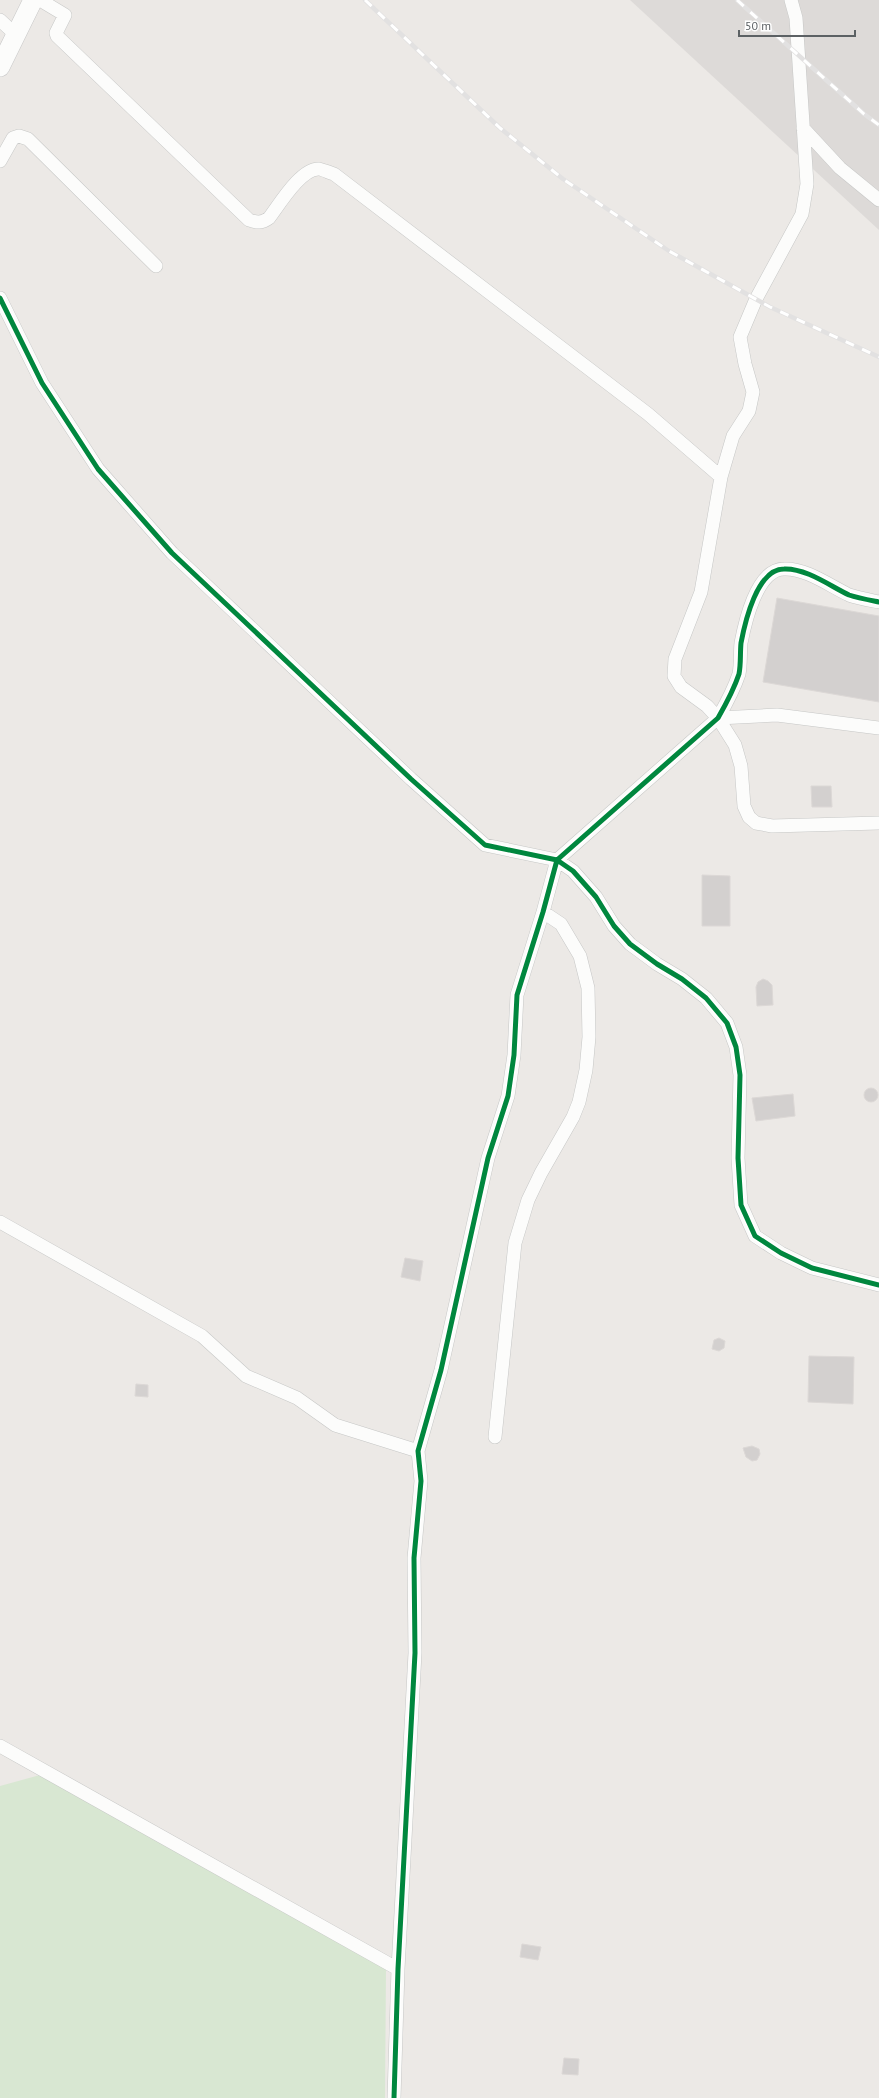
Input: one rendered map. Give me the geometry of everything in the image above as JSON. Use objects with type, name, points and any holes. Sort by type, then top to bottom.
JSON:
[{"type":"main road","points":[[0,68],[33,0]]},
{"type":"street","points":[[40,0],[65,15],[56,33],[57,36],[249,220],[256,223],[265,221],[269,218],[298,180],[307,173],[319,169],[334,174],[648,414],[721,477]]},
{"type":"street","points":[[791,0],[796,18],[807,184],[802,214],[756,299],[740,337],[745,364],[753,392],[749,411],[733,436],[721,477],[702,592],[674,659],[674,676],[681,687],[707,706],[718,718],[735,745],[740,766],[744,806],[749,817],[756,823],[772,826],[879,823]]},
{"type":"street","points":[[0,20],[16,35]]},
{"type":"street","points":[[803,128],[840,168],[879,200]]},
{"type":"street","points":[[0,160],[13,138],[19,136],[28,139],[156,266]]},
{"type":"street","points":[[0,298],[42,383],[98,469],[172,553],[411,779],[485,845],[557,860],[573,871],[596,897],[614,926],[630,944],[657,964],[682,979],[706,998],[727,1023],[736,1046],[740,1075],[738,1158],[741,1205],[755,1236],[781,1253],[812,1268],[879,1285]]},
{"type":"street","points":[[394,2098],[398,1968],[415,1653],[414,1558],[421,1482],[418,1451],[442,1370],[488,1158],[508,1096],[514,1055],[517,995],[543,912],[557,860],[718,718],[729,699],[739,672],[741,645],[745,623],[754,596],[765,578],[783,568],[799,571],[852,596],[879,602]]},
{"type":"street","points":[[718,718],[777,715],[879,728]]},
{"type":"street","points":[[495,1437],[515,1243],[528,1200],[541,1173],[573,1117],[579,1102],[586,1070],[589,1037],[588,988],[580,956],[561,924],[543,912]]},
{"type":"street","points":[[0,1222],[202,1336],[246,1376],[296,1398],[335,1425],[418,1451]]},
{"type":"street","points":[[0,1746],[398,1968]]},
{"type":"shaded area","points":[[630,0],[879,0],[879,230]]},
{"type":"green space","points":[[40,1775],[386,1969],[385,2098],[0,2098],[0,1786]]},
{"type":"building","points":[[777,598],[879,616],[879,702],[763,682]]},
{"type":"building","points":[[811,786],[831,786],[832,807],[812,807]]},
{"type":"building","points":[[702,875],[730,876],[730,926],[702,926]]},
{"type":"building","points":[[763,979],[772,985],[773,1005],[757,1006],[756,987],[758,982]]},
{"type":"building","points":[[868,1088],[874,1088],[878,1092],[878,1098],[874,1102],[868,1102],[864,1098],[864,1092]]},
{"type":"building","points":[[793,1094],[795,1116],[756,1121],[752,1098]]},
{"type":"building","points":[[405,1258],[423,1261],[420,1281],[401,1277]]},
{"type":"building","points":[[719,1338],[725,1341],[724,1348],[719,1351],[712,1349],[714,1340]]},
{"type":"building","points":[[809,1356],[854,1357],[853,1404],[808,1402]]},
{"type":"building","points":[[136,1384],[148,1385],[148,1397],[135,1396]]},
{"type":"building","points":[[752,1446],[759,1449],[760,1454],[757,1460],[752,1461],[746,1457],[743,1448]]},
{"type":"building","points":[[522,1944],[541,1947],[538,1960],[520,1957]]},
{"type":"building","points":[[564,2058],[579,2059],[578,2075],[562,2074]]},
{"type":"railway","points":[[365,0],[500,128],[563,179],[669,251],[770,307],[879,357]]},
{"type":"railway","points":[[737,0],[864,114],[879,125]]},
{"type":"cycle path","points":[[0,298],[42,383],[98,469],[172,553],[411,779],[485,845],[557,860],[573,871],[596,897],[614,926],[630,944],[657,964],[682,979],[706,998],[727,1023],[736,1047],[740,1075],[738,1158],[741,1205],[755,1236],[781,1253],[812,1268],[879,1285]]},
{"type":"cycle path","points":[[394,2098],[398,1969],[415,1653],[414,1558],[421,1481],[418,1451],[441,1370],[488,1158],[508,1096],[514,1055],[517,995],[543,912],[557,860],[718,718],[730,696],[739,674],[741,643],[749,610],[754,598],[766,578],[775,571],[792,569],[818,578],[849,595],[879,602]]}]
